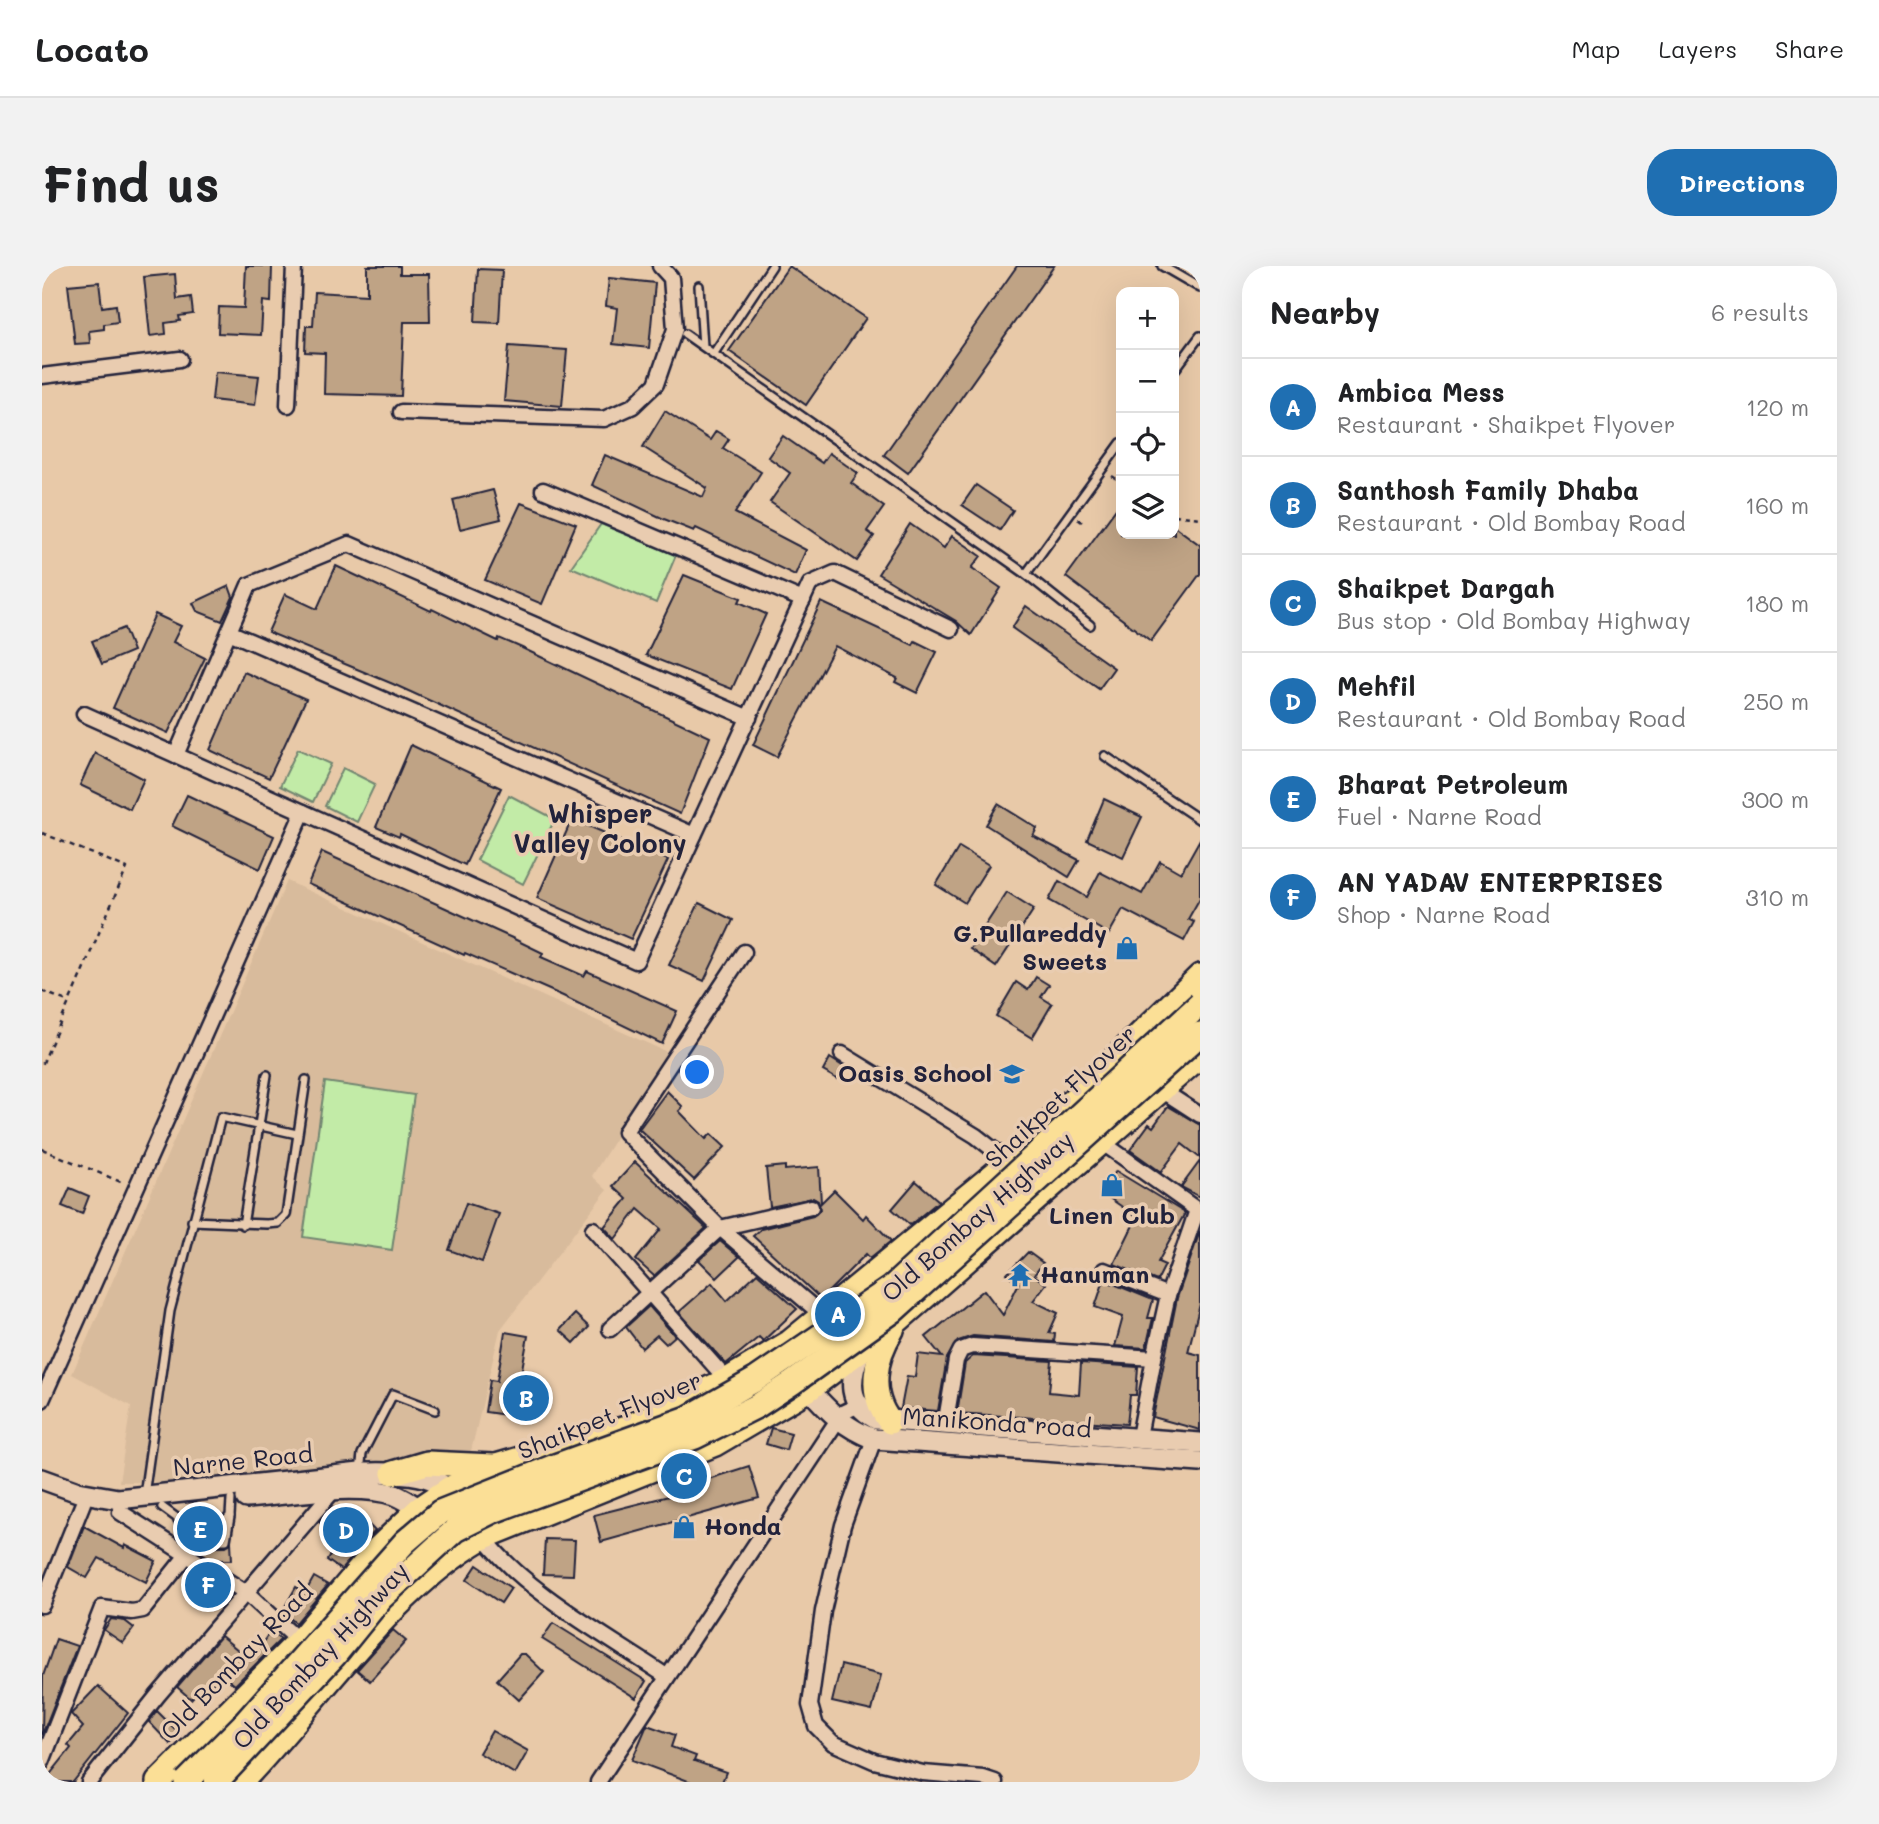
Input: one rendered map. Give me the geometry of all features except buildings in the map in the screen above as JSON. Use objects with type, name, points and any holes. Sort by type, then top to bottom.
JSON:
[{"type":"main road","name":"Old Bombay Highway","points":[[790,1342],[1009,1163],[1200,976]]},
{"type":"main road","name":"Shaikpet Flyover","points":[[186,1782],[243,1725],[397,1551],[440,1512],[555,1466],[688,1418],[755,1381],[891,1287],[1200,1004]]},
{"type":"main road","name":"Shaikpet Flyover","points":[[216,1782],[326,1665],[381,1598],[455,1530],[493,1511],[695,1437],[757,1406],[783,1389],[893,1311],[1200,1034]]},
{"type":"main road","name":"Old Bombay Highway","points":[[241,1782],[408,1595],[456,1554],[484,1537],[715,1444],[809,1389],[897,1322],[1200,1056]]},
{"type":"main road","points":[[890,1422],[879,1409],[875,1378],[884,1343],[897,1322]]},
{"type":"main road","name":"Old Bombay Road","points":[[158,1782],[299,1641],[376,1550],[419,1508],[450,1488],[496,1466],[626,1428],[727,1380],[790,1342]]},
{"type":"main road","points":[[857,1406],[852,1393],[852,1380],[860,1352]]},
{"type":"main road","name":"Manikonda road","points":[[809,1389],[837,1420],[852,1431],[874,1439],[1200,1462]]},
{"type":"main road","name":"Manikonda road","points":[[857,1406],[876,1419],[890,1422],[1200,1443]]},
{"type":"main road","points":[[393,1473],[427,1463],[496,1466]]},
{"type":"main road","name":"Narne Road","points":[[42,1479],[78,1492],[118,1499],[360,1473],[393,1473],[432,1479],[450,1488]]},
{"type":"main road","points":[[450,1488],[484,1537]]},
{"type":"main road","name":"Narne Road","points":[[42,1492],[120,1512],[170,1513],[231,1508],[333,1491],[395,1495],[419,1508]]},
{"type":"street","points":[[288,405],[294,266]]},
{"type":"street","points":[[401,412],[604,419],[633,406],[656,384],[675,329],[671,278],[660,266]]},
{"type":"street","points":[[42,376],[180,359]]},
{"type":"street","points":[[543,490],[803,600]]},
{"type":"street","points":[[176,755],[249,585],[349,544],[749,718]]},
{"type":"street","points":[[85,714],[636,961],[810,584],[835,573],[951,629]]},
{"type":"street","points":[[229,632],[694,835]]},
{"type":"street","points":[[42,1400],[303,812]]},
{"type":"street","points":[[744,952],[625,1132],[720,1228],[821,1314]]},
{"type":"street","points":[[842,1054],[976,1136],[1009,1163]]},
{"type":"street","points":[[1163,1091],[1200,1115]]},
{"type":"street","points":[[1103,1143],[1199,1211],[1168,1296],[1139,1437]]},
{"type":"street","points":[[610,1329],[720,1228],[811,1207]]},
{"type":"street","points":[[593,1229],[727,1380]]},
{"type":"street","points":[[1104,1270],[1168,1296]]},
{"type":"street","points":[[945,1426],[956,1360],[965,1347],[1154,1358]]},
{"type":"street","points":[[598,1782],[837,1420],[844,1412],[857,1406]]},
{"type":"street","points":[[874,1439],[843,1525],[823,1611],[810,1705],[816,1727],[833,1743],[874,1761],[923,1773],[983,1778],[995,1782]]},
{"type":"street","points":[[89,1782],[158,1695],[248,1594],[333,1491]]},
{"type":"street","points":[[42,1605],[83,1503]]},
{"type":"street","points":[[120,1512],[248,1594],[299,1641]]},
{"type":"street","points":[[484,1537],[522,1578],[666,1676]]},
{"type":"street","points":[[42,1762],[102,1608],[132,1612],[143,1610],[187,1555]]},
{"type":"lane","points":[[714,353],[772,266]]},
{"type":"lane","points":[[1162,266],[1200,288]]},
{"type":"lane","points":[[699,286],[703,346]]},
{"type":"lane","points":[[685,334],[1026,574],[1090,625]]},
{"type":"lane","points":[[1179,364],[1200,336]]},
{"type":"lane","points":[[1026,574],[1116,450]]},
{"type":"lane","points":[[1105,756],[1200,820]]},
{"type":"lane","points":[[243,1225],[267,1076]]},
{"type":"lane","points":[[192,1221],[243,1225],[278,1223],[286,1216],[306,1080]]},
{"type":"lane","points":[[144,1496],[170,1311],[221,1117],[298,1134]]},
{"type":"lane","points":[[360,1473],[362,1454],[393,1394],[435,1410]]},
{"type":"lane","points":[[170,1513],[185,1534],[202,1540],[226,1540],[231,1508]]},
{"type":"lane","points":[[170,1513],[191,1529],[217,1529],[231,1508]]},
{"type":"path","points":[[1179,516],[1200,519]]},
{"type":"path","points":[[42,833],[127,868],[42,1065]]},
{"type":"path","points":[[42,991],[69,1002]]},
{"type":"path","points":[[42,1149],[134,1188]]},
{"type":"shaded area","points":[[287,881],[669,1053],[592,1176],[607,1190],[500,1330],[471,1451],[246,1483],[119,1482],[131,1406],[72,1374]]},
{"type":"green space","points":[[601,524],[676,555],[656,603],[571,567]]},
{"type":"green space","points":[[298,749],[331,764],[313,802],[280,786]]},
{"type":"green space","points":[[343,768],[375,784],[357,822],[325,806]]},
{"type":"green space","points":[[509,795],[555,819],[523,884],[477,860]]},
{"type":"green space","points":[[325,1082],[414,1095],[392,1250],[303,1237]]},
{"type":"place","name":"G.Pullareddy Sweets","points":[[1127,948]]},
{"type":"place","name":"Oasis School","points":[[1012,1074]]},
{"type":"place","name":"Linen Club","points":[[1112,1185]]},
{"type":"place","name":"Hanuman","points":[[1020,1275]]},
{"type":"place","name":"Ambica Mess","points":[[838,1314]]},
{"type":"place","name":"Santhosh Family Dhaba","points":[[526,1398]]},
{"type":"place","name":"Shaikpet Dargah","points":[[684,1476]]},
{"type":"place","name":"Honda","points":[[684,1527]]},
{"type":"place","name":"Bharat Petroleum","points":[[200,1529]]},
{"type":"place","name":"Mehfil","points":[[346,1530]]},
{"type":"place","name":"AN YADAV ENTERPRISES","points":[[208,1585]]},
{"type":"district","name":"Whisper Valley Colony","points":[[600,829]]}]
